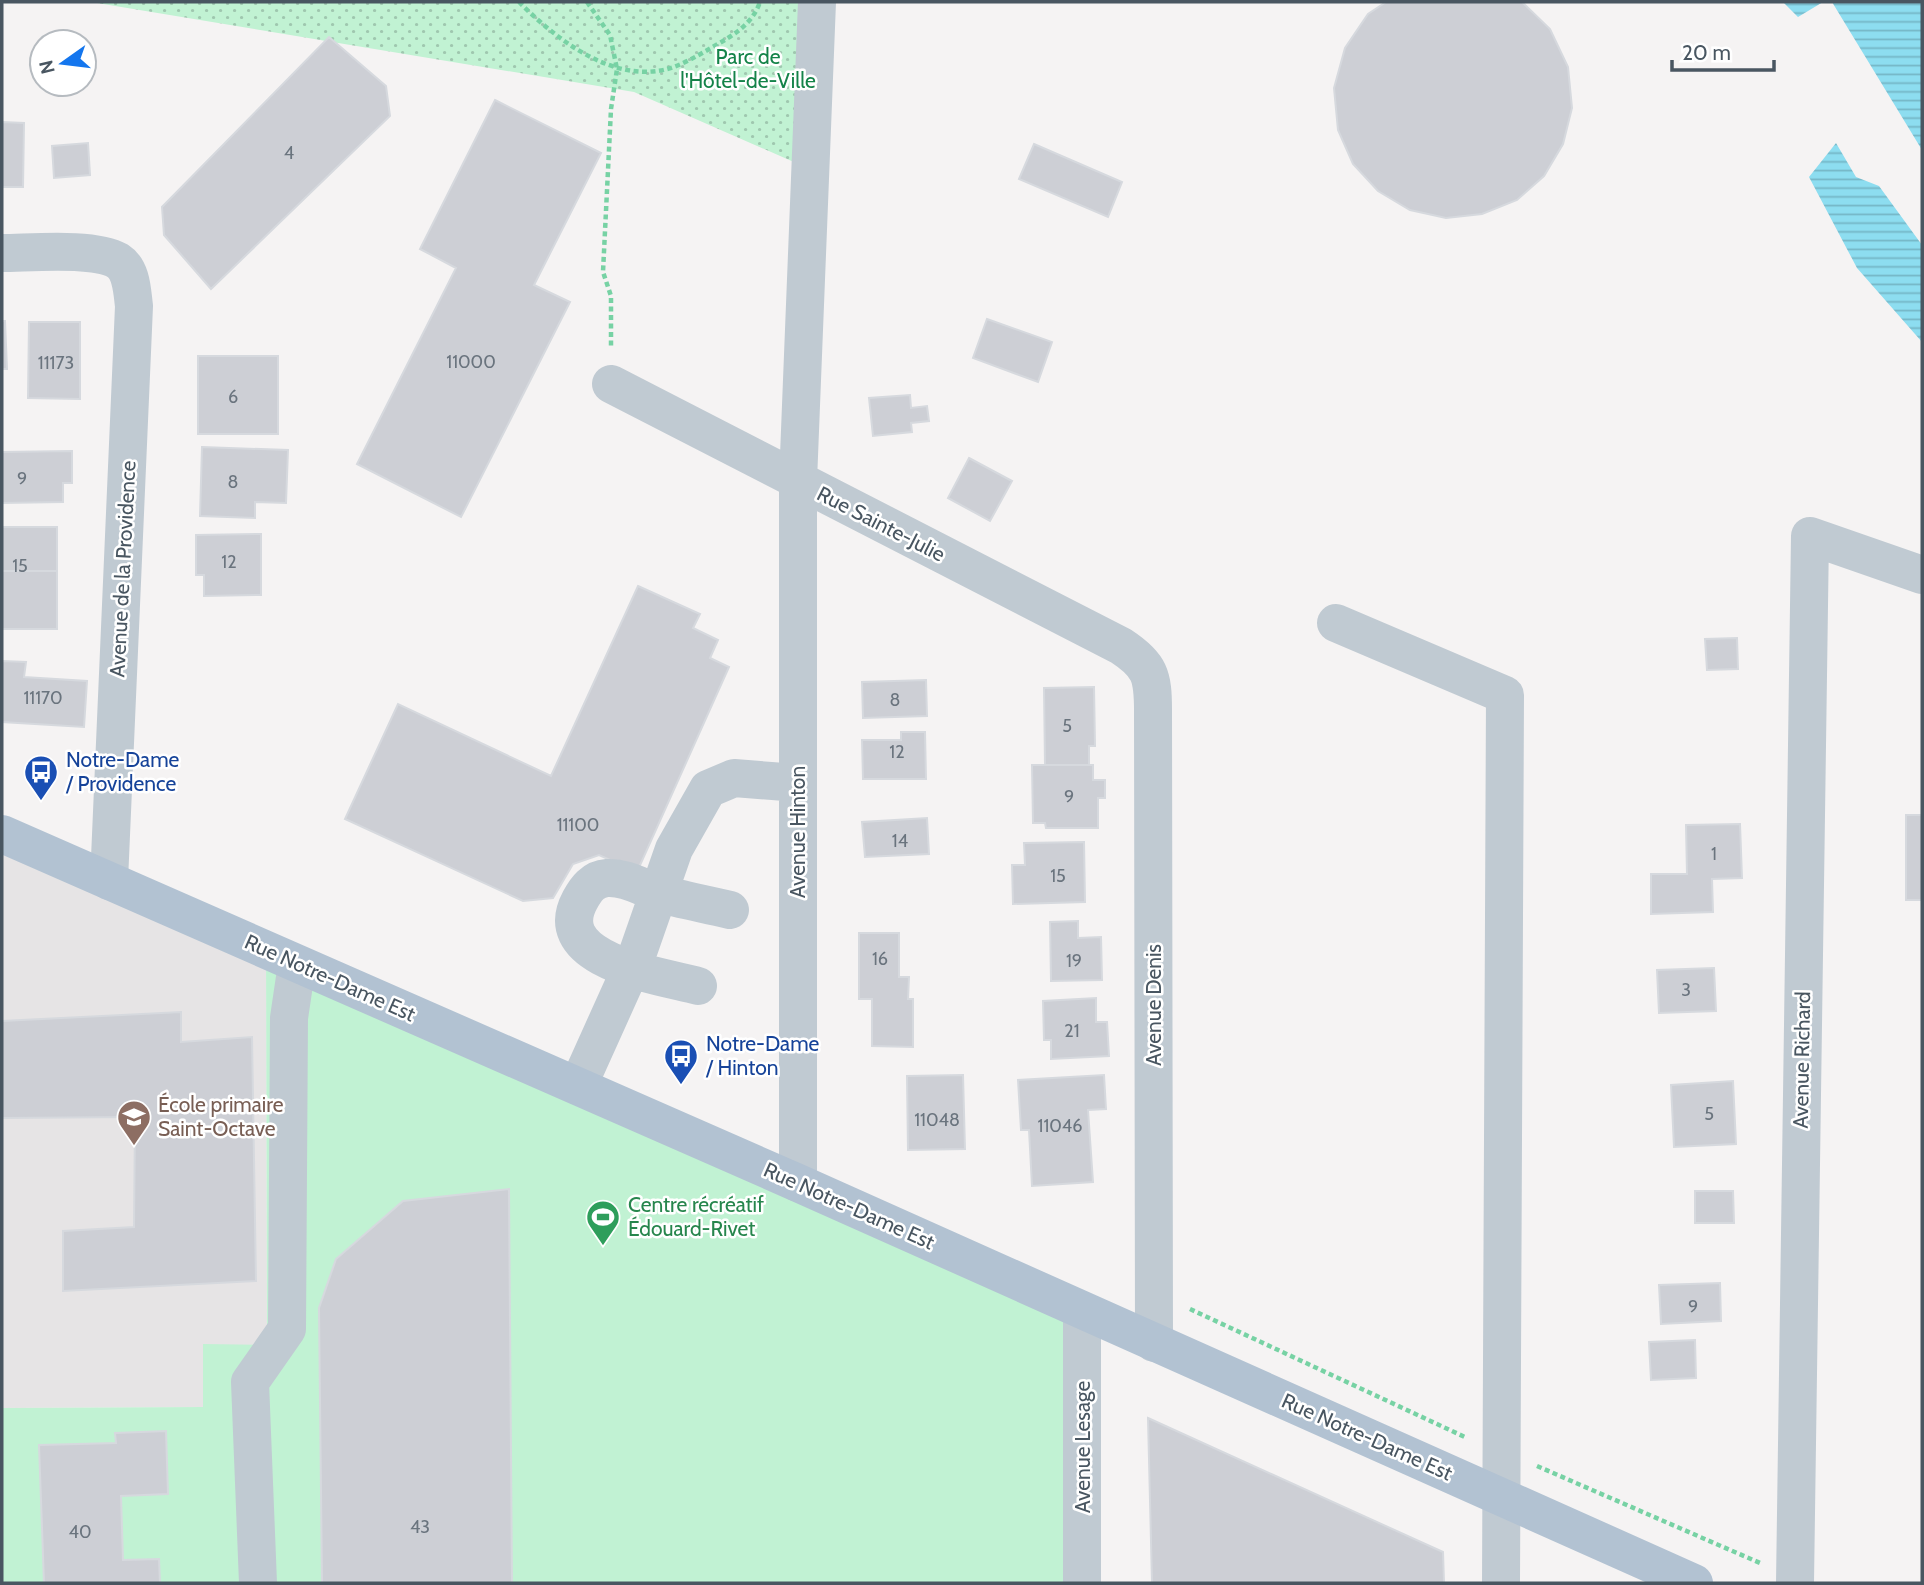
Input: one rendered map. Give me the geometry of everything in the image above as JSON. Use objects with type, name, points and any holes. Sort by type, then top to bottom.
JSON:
[{"type":"main road","name":"Rue Notre-Dame Est","points":[[2,834],[798,1183],[1694,1583]]},
{"type":"street","name":"Avenue Hinton","points":[[798,1183],[798,481],[817,2]]},
{"type":"street","name":"Avenue de la Providence","points":[[2,253],[96,254],[119,261],[131,279],[134,306],[109,881]]},
{"type":"street","name":"Rue Sainte-Julie","points":[[611,384],[1121,646],[1148,668]]},
{"type":"street","name":"Avenue Richard","points":[[1795,1583],[1810,536],[1922,575]]},
{"type":"street","points":[[1336,623],[1506,695],[1501,1583]]},
{"type":"street","name":"Avenue Denis","points":[[1148,668],[1153,688],[1154,1343]]},
{"type":"street","points":[[578,1086],[631,968],[674,849],[708,789],[734,778],[798,783]]},
{"type":"street","points":[[698,986],[593,955],[576,935],[576,907],[586,887],[604,878],[624,879],[659,893],[730,910]]},
{"type":"street","points":[[258,1583],[250,1382],[287,1329],[289,1018],[298,964]]},
{"type":"street","name":"Avenue Lesage","points":[[1082,1312],[1082,1583]]},
{"type":"path","points":[[519,2],[550,33],[617,69],[658,71],[690,60],[737,33],[755,15],[760,2]]},
{"type":"path","points":[[587,2],[610,35],[617,69],[611,109],[603,272],[611,296],[611,384]]},
{"type":"shaded area","name":"École primaire Saint-Octave","points":[[2,834],[266,950],[267,1345],[203,1407],[2,1408]]},
{"type":"green space","name":"Parc de l'Hôtel-de-Ville","points":[[91,2],[823,2],[812,170],[634,92]]},
{"type":"green space","name":"Centre récréatif Édouard-Rivet","points":[[266,950],[1082,1312],[1082,1583],[2,1583],[2,1408],[203,1407],[203,1344],[267,1345]]},
{"type":"water","points":[[1783,2],[1823,2],[1798,17]]},
{"type":"water","points":[[1832,2],[1922,2],[1922,150]]},
{"type":"water","points":[[1836,143],[1856,177],[1879,186],[1922,245],[1922,342],[1857,268],[1809,177]]},
{"type":"building","points":[[1386,2],[1522,2],[1550,29],[1568,67],[1572,108],[1563,144],[1544,176],[1517,200],[1482,214],[1446,218],[1410,210],[1378,191],[1353,164],[1338,130],[1334,88],[1345,48],[1368,14]]},
{"type":"building","points":[[329,37],[386,86],[390,116],[211,289],[164,235],[162,207]]},
{"type":"building","points":[[495,100],[601,153],[534,285],[570,302],[461,517],[357,464],[456,268],[420,249]]},
{"type":"building","points":[[2,122],[24,123],[23,187],[2,187]]},
{"type":"building","points":[[88,143],[90,175],[54,178],[52,146]]},
{"type":"building","points":[[1034,144],[1122,182],[1108,217],[1019,179]]},
{"type":"building","points":[[987,319],[1052,342],[1038,382],[973,358]]},
{"type":"building","points":[[2,321],[5,321],[7,369],[2,369]]},
{"type":"building","points":[[29,322],[80,322],[80,399],[28,398]]},
{"type":"building","points":[[198,356],[278,356],[278,434],[198,434]]},
{"type":"building","points":[[910,395],[911,408],[927,406],[929,421],[911,423],[912,432],[873,436],[869,398]]},
{"type":"building","points":[[202,447],[288,450],[286,503],[255,502],[255,518],[200,516]]},
{"type":"building","points":[[72,451],[72,483],[63,483],[63,502],[2,503],[2,452]]},
{"type":"building","points":[[969,458],[1012,481],[990,521],[948,498]]},
{"type":"building","points":[[2,527],[57,527],[57,571],[2,571]]},
{"type":"building","points":[[261,534],[261,595],[204,596],[204,575],[196,575],[196,535]]},
{"type":"building","points":[[2,571],[57,571],[57,629],[2,629]]},
{"type":"building","points":[[638,586],[700,614],[693,628],[718,640],[710,658],[729,667],[637,872],[599,855],[573,864],[553,898],[523,901],[345,819],[398,704],[551,776]]},
{"type":"building","points":[[1737,638],[1738,669],[1707,670],[1705,639]]},
{"type":"building","points":[[2,661],[26,662],[24,677],[87,681],[84,727],[2,722]]},
{"type":"building","points":[[926,680],[927,716],[863,718],[862,682]]},
{"type":"building","points":[[1094,687],[1095,746],[1089,746],[1089,765],[1045,765],[1044,688]]},
{"type":"building","points":[[901,732],[925,732],[926,779],[863,779],[862,740],[901,740]]},
{"type":"building","points":[[1032,765],[1093,765],[1093,780],[1105,780],[1105,798],[1098,798],[1098,828],[1046,828],[1045,823],[1033,823]]},
{"type":"building","points":[[1906,815],[1922,815],[1922,900],[1906,900]]},
{"type":"building","points":[[927,818],[929,854],[865,857],[862,822]]},
{"type":"building","points":[[1740,824],[1742,878],[1712,879],[1713,912],[1651,914],[1651,874],[1687,874],[1686,825]]},
{"type":"building","points":[[1084,842],[1085,902],[1013,904],[1012,865],[1025,865],[1024,843]]},
{"type":"building","points":[[1078,921],[1078,938],[1101,937],[1102,980],[1051,981],[1050,922]]},
{"type":"building","points":[[859,933],[899,933],[899,977],[909,977],[908,999],[913,999],[913,1047],[872,1046],[872,999],[859,999]]},
{"type":"building","points":[[1714,968],[1716,1011],[1659,1013],[1657,970]]},
{"type":"building","points":[[1096,998],[1096,1022],[1107,1022],[1109,1056],[1051,1059],[1051,1040],[1044,1040],[1043,1001]]},
{"type":"building","points":[[181,1012],[181,1042],[252,1037],[256,1281],[63,1291],[63,1231],[134,1227],[135,1117],[2,1118],[2,1021]]},
{"type":"building","points":[[963,1075],[965,1149],[908,1150],[907,1076]]},
{"type":"building","points":[[1104,1075],[1106,1109],[1088,1110],[1093,1182],[1032,1186],[1029,1130],[1021,1130],[1018,1080]]},
{"type":"building","points":[[1733,1081],[1736,1144],[1674,1147],[1671,1085]]},
{"type":"building","points":[[509,1189],[512,1583],[322,1583],[319,1308],[336,1259],[403,1201]]},
{"type":"building","points":[[1695,1191],[1733,1191],[1734,1223],[1695,1223]]},
{"type":"building","points":[[1720,1283],[1721,1321],[1661,1324],[1659,1285]]},
{"type":"building","points":[[1695,1340],[1696,1378],[1651,1380],[1649,1342]]},
{"type":"building","points":[[1148,1418],[1443,1552],[1444,1583],[1152,1583]]},
{"type":"building","points":[[166,1431],[168,1494],[121,1496],[123,1560],[159,1559],[160,1583],[44,1583],[39,1445],[116,1443],[115,1433]]},
{"type":"place","name":"Notre-Dame / Providence","points":[[41,802]]},
{"type":"place","name":"Notre-Dame / Hinton","points":[[681,1086]]},
{"type":"place","name":"École primaire Saint-Octave","points":[[134,1147]]},
{"type":"place","name":"Centre récréatif Édouard-Rivet","points":[[603,1247]]}]
